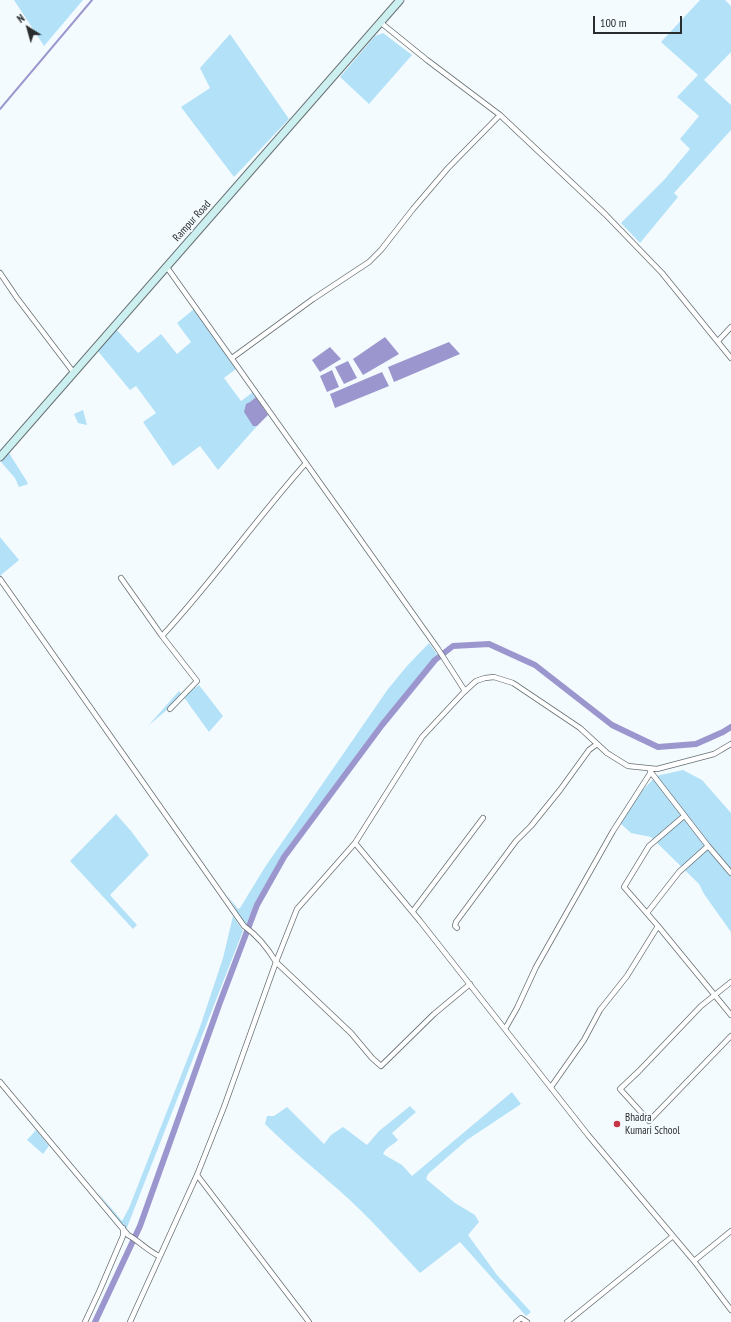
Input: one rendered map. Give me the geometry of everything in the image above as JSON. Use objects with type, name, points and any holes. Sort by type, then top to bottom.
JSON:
[{"type":"main road","name":"Rampur Road","points":[[0,457],[400,0]]},
{"type":"street","points":[[380,22],[427,60],[500,115],[605,214],[662,273],[731,358]]},
{"type":"street","points":[[232,358],[313,299],[369,262],[381,250],[448,168],[500,115]]},
{"type":"street","points":[[166,266],[438,649],[465,691]]},
{"type":"street","points":[[0,273],[17,298],[74,373]]},
{"type":"street","points":[[718,341],[731,327]]},
{"type":"street","points":[[162,636],[191,604],[278,495],[306,463]]},
{"type":"street","points":[[121,578],[162,636],[197,681],[170,709]]},
{"type":"street","points":[[0,579],[244,926],[255,934],[268,948],[276,962],[351,1033],[372,1058],[381,1066],[434,1014],[470,984]]},
{"type":"street","points":[[130,1322],[197,1175],[224,1107],[276,962],[297,909],[355,842],[422,737],[465,691],[476,681],[494,676],[514,683],[580,728],[607,754],[628,766],[650,770],[657,769],[714,754],[731,744]]},
{"type":"street","points":[[457,928],[455,926],[456,922],[492,872],[516,841],[531,826],[560,790],[589,750],[597,744]]},
{"type":"street","points":[[650,770],[684,816],[731,873]]},
{"type":"street","points":[[505,1029],[517,1008],[536,967],[613,831],[650,770]]},
{"type":"street","points":[[684,816],[649,846],[624,887],[731,1015]]},
{"type":"street","points":[[413,911],[483,818]]},
{"type":"street","points":[[355,842],[413,911],[588,1135],[694,1261],[731,1310]]},
{"type":"street","points":[[647,913],[679,872],[708,846]]},
{"type":"street","points":[[551,1087],[584,1040],[600,1010],[627,976],[658,926]]},
{"type":"street","points":[[731,982],[701,1006],[639,1072],[620,1089],[649,1121],[731,1036]]},
{"type":"street","points":[[0,1082],[128,1235],[159,1256]]},
{"type":"street","points":[[197,1175],[309,1322]]},
{"type":"street","points":[[85,1322],[123,1236],[123,1228]]},
{"type":"street","points":[[694,1261],[731,1231]]},
{"type":"street","points":[[567,1322],[673,1236]]},
{"type":"street","points":[[516,1322],[521,1318],[527,1322]]},
{"type":"shaded area","points":[[14,0],[83,0],[44,46]]},
{"type":"shaded area","points":[[700,0],[725,0],[731,6],[731,52],[704,80],[731,105],[731,130],[674,193],[678,197],[640,243],[621,223],[664,180],[690,149],[680,139],[699,116],[677,97],[698,75],[661,42]]},
{"type":"shaded area","points":[[383,33],[412,55],[369,104],[340,77],[375,36]]},
{"type":"shaded area","points":[[230,34],[289,119],[234,177],[181,107],[210,88],[200,68]]},
{"type":"shaded area","points":[[194,309],[236,369],[224,378],[241,401],[253,392],[256,397],[250,402],[253,426],[257,426],[218,470],[200,446],[173,466],[143,422],[156,413],[136,386],[130,390],[97,350],[116,329],[138,353],[161,334],[177,354],[191,342],[177,323]]},
{"type":"shaded area","points":[[385,337],[399,354],[363,375],[353,359]]},
{"type":"shaded area","points":[[449,342],[460,354],[394,382],[388,367]]},
{"type":"shaded area","points":[[330,347],[341,359],[320,372],[312,360]]},
{"type":"shaded area","points":[[348,361],[357,378],[344,384],[335,367]]},
{"type":"shaded area","points":[[332,370],[339,387],[327,392],[320,376]]},
{"type":"shaded area","points":[[382,372],[389,386],[335,408],[330,394]]},
{"type":"shaded area","points":[[256,397],[268,415],[257,426],[253,426],[244,412],[246,404]]},
{"type":"shaded area","points":[[83,410],[87,425],[78,423],[74,414]]},
{"type":"shaded area","points":[[9,453],[28,484],[19,487],[15,478],[1,462]]},
{"type":"shaded area","points":[[0,537],[19,560],[0,576]]},
{"type":"shaded area","points":[[429,643],[437,654],[380,723],[282,855],[255,903],[246,925],[227,895],[238,909],[240,908],[265,867],[388,689]]},
{"type":"shaded area","points":[[199,685],[223,716],[209,732],[183,696]]},
{"type":"shaded area","points":[[179,691],[183,696],[148,726]]},
{"type":"shaded area","points":[[683,770],[702,780],[731,813],[731,932],[704,894],[699,884],[651,837],[631,833],[620,823],[625,809],[656,776]]},
{"type":"shaded area","points":[[116,814],[149,855],[110,895],[137,925],[133,929],[70,861]]},
{"type":"shaded area","points":[[233,916],[243,931],[126,1230],[95,1189],[122,1221],[129,1208],[200,1027],[223,958]]},
{"type":"shaded area","points":[[512,1092],[521,1104],[467,1140],[428,1174],[426,1179],[455,1203],[475,1215],[479,1222],[468,1235],[497,1275],[531,1312],[526,1316],[460,1242],[420,1273],[381,1231],[341,1192],[265,1124],[267,1116],[274,1116],[287,1107],[324,1144],[331,1135],[343,1127],[367,1145],[379,1131],[410,1106],[416,1112],[392,1133],[398,1140],[387,1148],[383,1154],[402,1165],[412,1176]]},
{"type":"shaded area","points":[[36,1130],[49,1146],[43,1154],[27,1140]]},
{"type":"waterway","points":[[0,109],[92,0]]},
{"type":"waterway","points":[[95,1322],[140,1226],[219,1005],[257,905],[284,857],[382,725],[435,660],[453,646],[489,644],[535,665],[612,725],[658,747],[696,744],[731,727]]},
{"type":"place","name":"Bhadra Kumari School","points":[[617,1124]]}]
